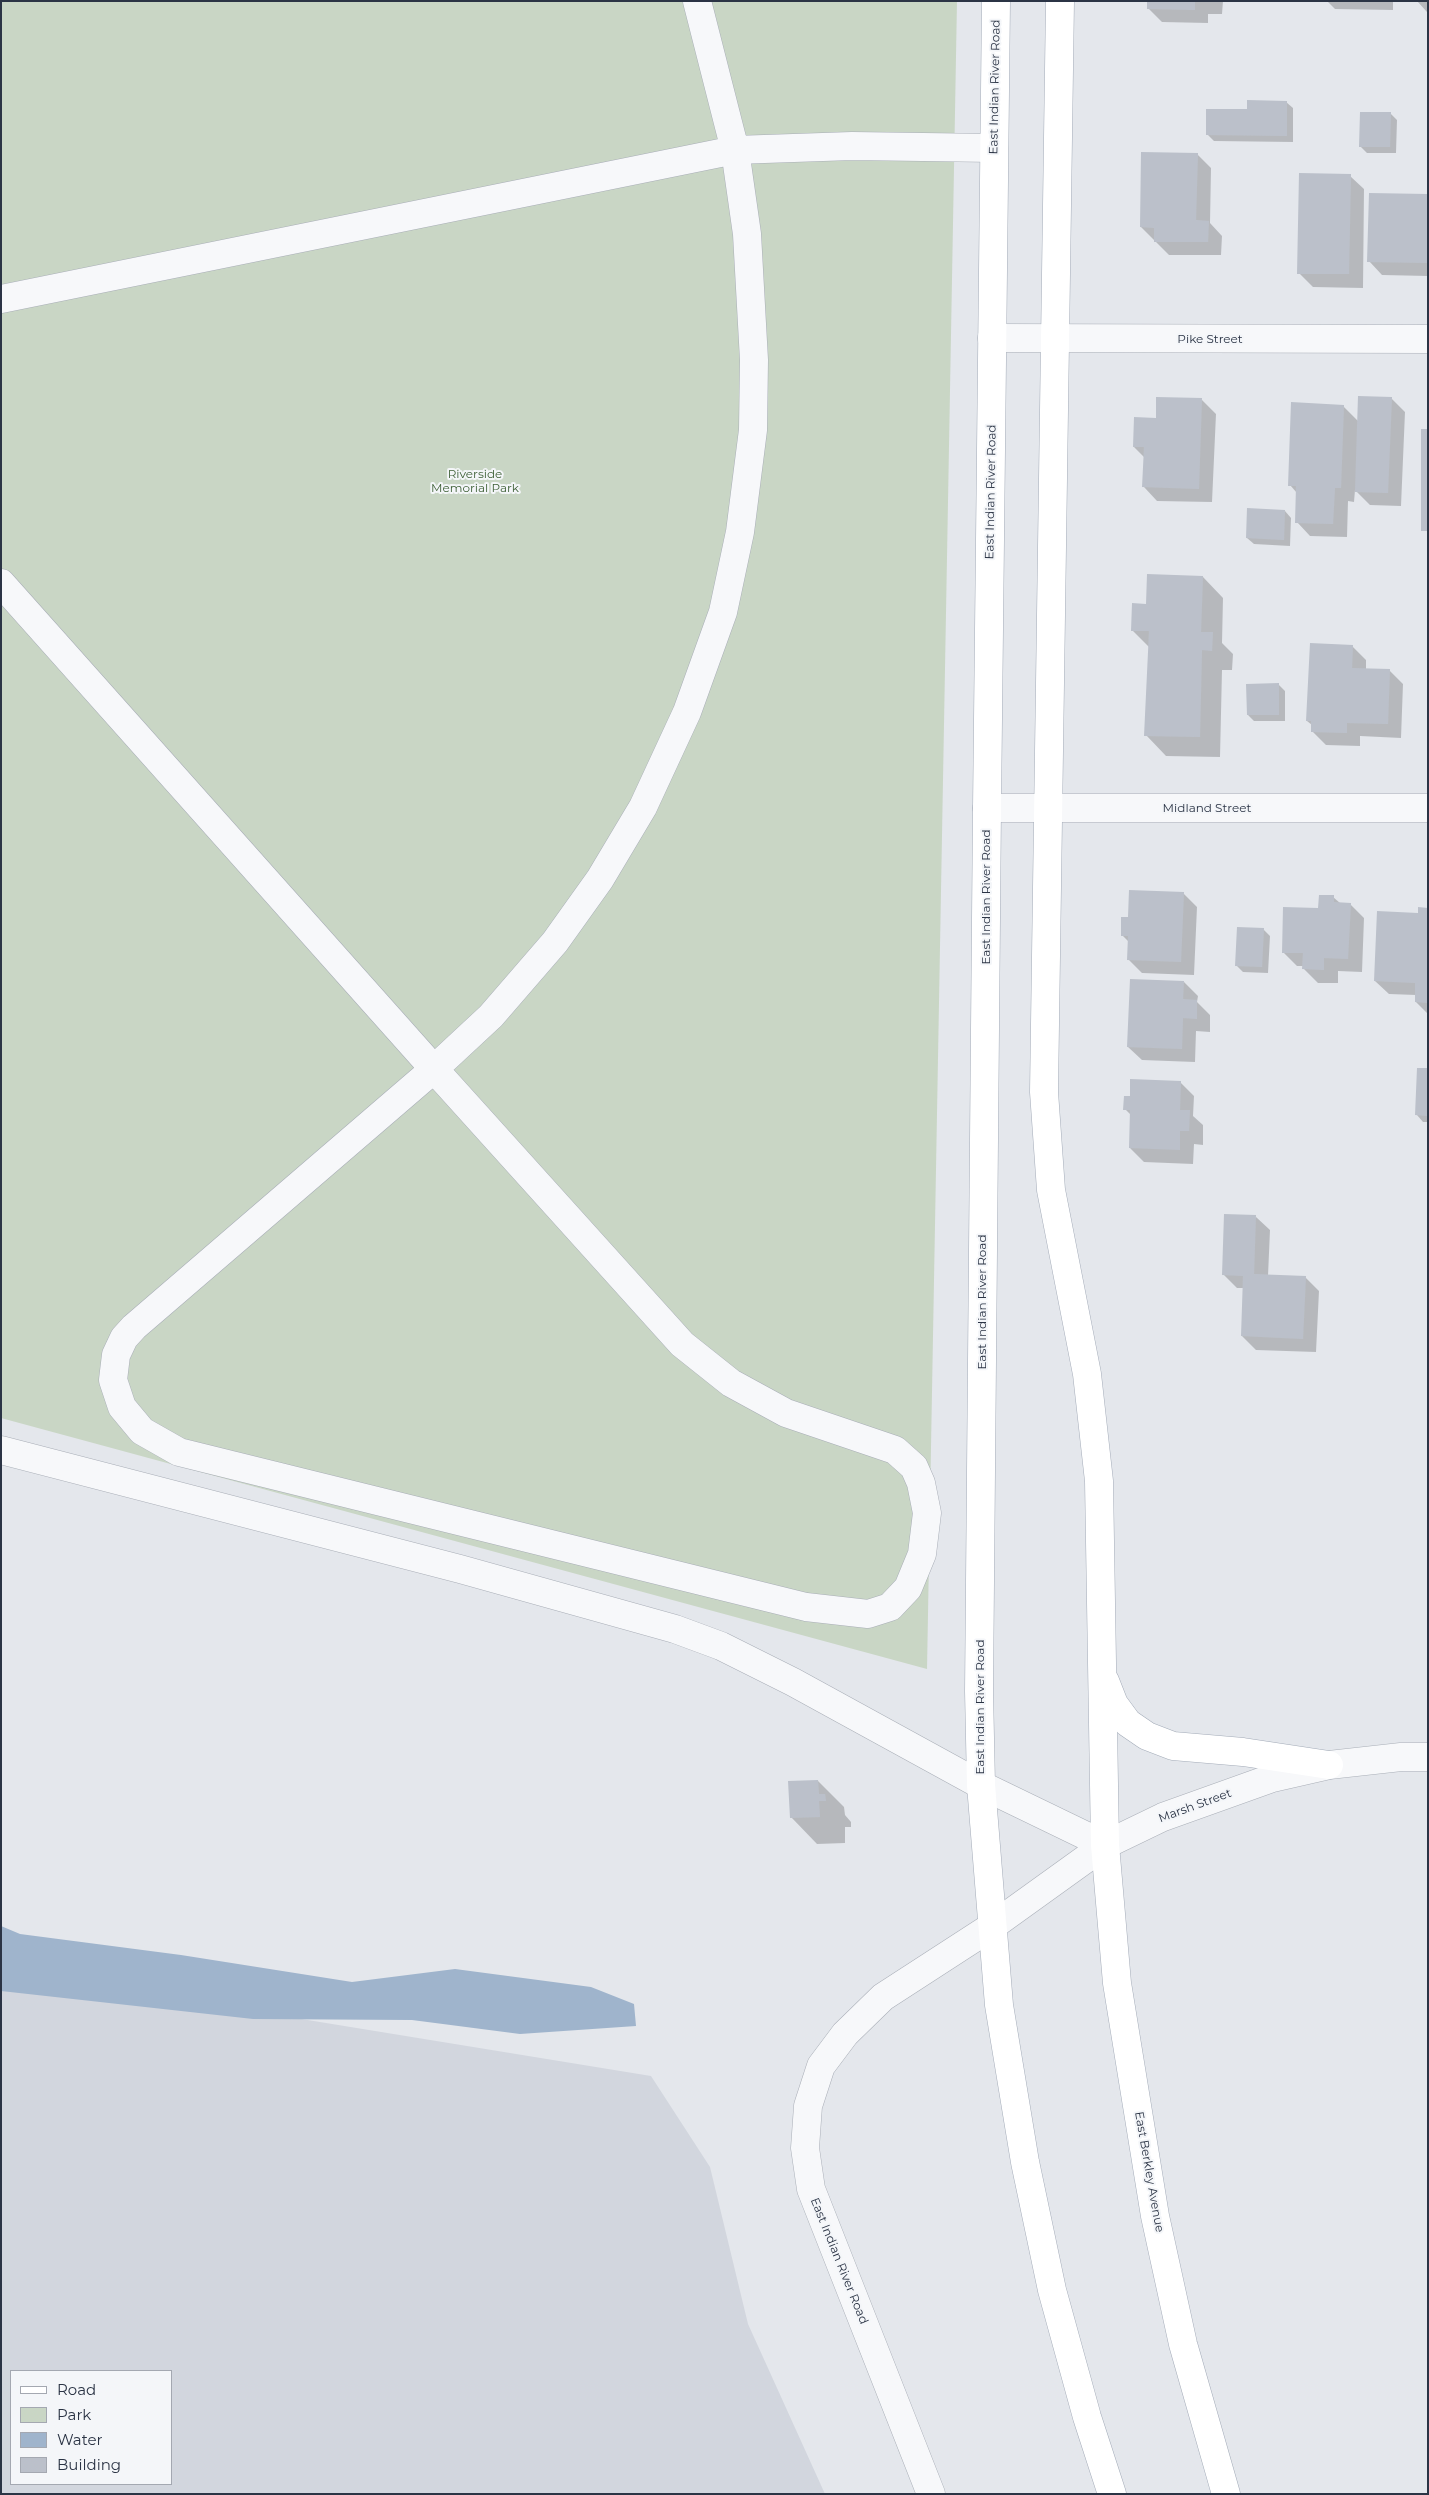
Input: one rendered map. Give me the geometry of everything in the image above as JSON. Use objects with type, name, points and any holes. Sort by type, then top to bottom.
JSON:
[{"type":"main road","name":"East Indian River Road","points":[[991,1927],[981,1786],[979,1681],[996,1]]},
{"type":"main road","points":[[1060,1],[1044,1092],[1051,1190],[1087,1374],[1099,1481],[1105,1845]]},
{"type":"main road","points":[[1102,1675],[1114,1704],[1128,1723],[1147,1736],[1174,1746],[1243,1752],[1329,1765]]},
{"type":"main road","name":"East Berkley Avenue","points":[[1105,1845],[1117,1983],[1155,2216],[1183,2344],[1226,2494]]},
{"type":"main road","points":[[991,1927],[999,2005],[1029,2180],[1052,2290],[1087,2417],[1112,2494]]},
{"type":"street","points":[[2,585],[434,1069],[682,1344],[731,1383],[786,1413],[896,1450],[914,1468],[921,1483],[927,1513],[922,1554],[908,1588],[890,1607],[868,1614],[806,1607],[179,1452],[142,1431],[122,1407],[113,1380],[116,1356],[124,1338],[134,1327],[434,1069],[492,1016],[555,942],[600,879],[642,807],[683,720],[723,612],[740,532],[753,430],[754,360],[747,234],[735,150],[697,1]]},
{"type":"street","points":[[1,299],[735,150],[852,146],[994,148]]},
{"type":"street","name":"Pike Street","points":[[992,338],[1428,339]]},
{"type":"street","name":"Midland Street","points":[[987,808],[1428,808]]},
{"type":"street","points":[[1,1450],[460,1569],[675,1629],[721,1646],[794,1682],[981,1786],[1105,1845]]},
{"type":"street","name":"Marsh Street","points":[[991,1927],[1105,1845],[1163,1816],[1272,1778],[1329,1765],[1428,1757]]},
{"type":"street","name":"East Indian River Road","points":[[931,2494],[810,2189],[805,2148],[808,2106],[821,2066],[845,2034],[883,1997],[991,1927]]},
{"type":"shaded area","points":[[1,1970],[651,2076],[710,2167],[748,2324],[825,2494],[1,2494]]},
{"type":"green space","name":"Riverside Memorial Park","points":[[1,1],[957,1],[927,1669],[1,1418]]},
{"type":"water","points":[[1,1926],[20,1934],[181,1955],[352,1982],[455,1969],[591,1987],[634,2004],[636,2026],[520,2034],[412,2020],[253,2019],[1,1991]]},
{"type":"building","points":[[1147,1],[1195,1],[1195,10],[1147,9]]},
{"type":"building","points":[[1247,100],[1287,101],[1287,136],[1206,135],[1206,109],[1247,109]]},
{"type":"building","points":[[1360,112],[1391,112],[1390,147],[1359,147]]},
{"type":"building","points":[[1141,152],[1198,153],[1196,220],[1209,221],[1208,242],[1154,242],[1154,228],[1140,227]]},
{"type":"building","points":[[1299,173],[1351,174],[1349,274],[1297,274]]},
{"type":"building","points":[[1369,193],[1428,194],[1428,263],[1367,262]]},
{"type":"building","points":[[1358,396],[1392,397],[1388,493],[1355,492]]},
{"type":"building","points":[[1156,397],[1202,398],[1199,489],[1142,487],[1144,447],[1133,447],[1134,417],[1156,418]]},
{"type":"building","points":[[1291,402],[1344,405],[1341,488],[1335,488],[1333,524],[1295,523],[1296,486],[1288,486]]},
{"type":"building","points":[[1421,429],[1428,429],[1428,531],[1421,531]]},
{"type":"building","points":[[1247,508],[1285,510],[1284,540],[1246,538]]},
{"type":"building","points":[[1147,574],[1203,576],[1201,632],[1213,632],[1212,651],[1202,650],[1200,737],[1144,736],[1149,631],[1131,631],[1132,603],[1146,604]]},
{"type":"building","points":[[1310,643],[1353,645],[1352,668],[1390,669],[1388,724],[1347,723],[1347,733],[1311,732],[1311,721],[1306,721]]},
{"type":"building","points":[[1279,683],[1279,715],[1247,715],[1246,684]]},
{"type":"building","points":[[1129,890],[1184,892],[1181,962],[1127,960],[1128,936],[1121,936],[1121,917],[1128,917]]},
{"type":"building","points":[[1319,895],[1334,895],[1334,902],[1351,903],[1348,959],[1324,958],[1324,970],[1302,969],[1303,953],[1282,953],[1283,907],[1318,908]]},
{"type":"building","points":[[1418,907],[1428,908],[1428,1003],[1415,1002],[1415,983],[1374,981],[1377,911],[1418,913]]},
{"type":"building","points":[[1237,927],[1264,928],[1262,967],[1235,966]]},
{"type":"building","points":[[1130,979],[1184,981],[1183,999],[1197,1000],[1197,1019],[1183,1018],[1182,1049],[1127,1047]]},
{"type":"building","points":[[1417,1068],[1428,1068],[1428,1116],[1415,1115]]},
{"type":"building","points":[[1130,1079],[1181,1081],[1180,1110],[1190,1110],[1189,1131],[1180,1131],[1180,1150],[1129,1148],[1130,1110],[1123,1110],[1124,1096],[1130,1096]]},
{"type":"building","points":[[1224,1214],[1256,1215],[1254,1274],[1306,1276],[1303,1339],[1241,1336],[1243,1276],[1222,1275]]},
{"type":"building","points":[[818,1780],[819,1794],[825,1794],[826,1801],[819,1801],[820,1817],[790,1818],[788,1781]]}]
